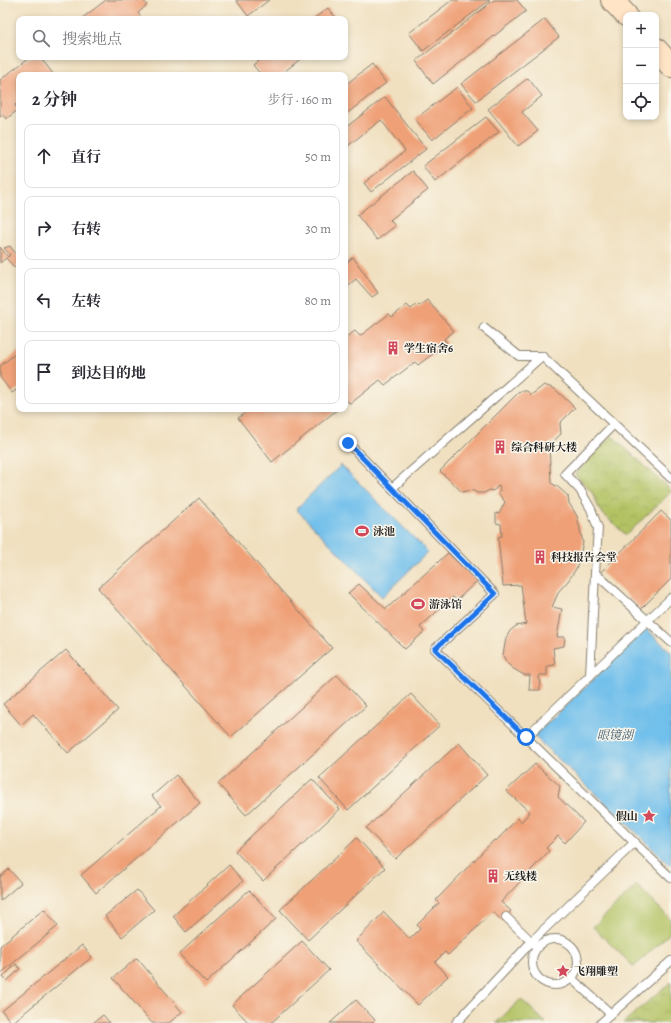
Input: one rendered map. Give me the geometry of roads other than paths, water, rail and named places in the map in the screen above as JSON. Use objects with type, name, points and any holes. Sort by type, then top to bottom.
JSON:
[{"type":"street","points":[[612,0],[623,12]]},
{"type":"street","points":[[659,52],[671,66]]},
{"type":"lane","points":[[484,328],[519,356],[542,356],[671,478]]},
{"type":"lane","points":[[392,488],[542,356]]},
{"type":"lane","points":[[590,676],[598,528],[591,509],[580,490],[565,474],[614,424]]},
{"type":"lane","points":[[348,443],[495,594],[435,649],[671,878]]},
{"type":"lane","points":[[595,573],[671,642]]},
{"type":"lane","points":[[526,737],[671,598]]},
{"type":"lane","points":[[456,1023],[635,842]]},
{"type":"lane","points":[[506,917],[535,944]]},
{"type":"lane","points":[[557,939],[565,941],[571,945],[578,958],[576,972],[571,978],[557,985],[542,981],[533,969],[532,961],[535,944],[557,939]]},
{"type":"lane","points":[[602,1023],[671,961]]},
{"type":"lane","points":[[571,978],[611,1014]]},
{"type":"water","name":"泳池","points":[[341,465],[428,552],[382,597],[296,509]]},
{"type":"water","name":"眼镜湖","points":[[646,629],[671,652],[671,867],[534,736]]},
{"type":"place","name":"学生宿舍6","points":[[393,348]]},
{"type":"place","name":"综合科研大楼","points":[[500,447]]},
{"type":"place","name":"泳池","points":[[362,531]]},
{"type":"place","name":"科技报告会堂","points":[[540,557]]},
{"type":"place","name":"游泳馆","points":[[418,604]]},
{"type":"place","name":"假山","points":[[649,816]]},
{"type":"place","name":"无线楼","points":[[493,876]]},
{"type":"place","name":"飞翔雕塑","points":[[563,971]]}]
